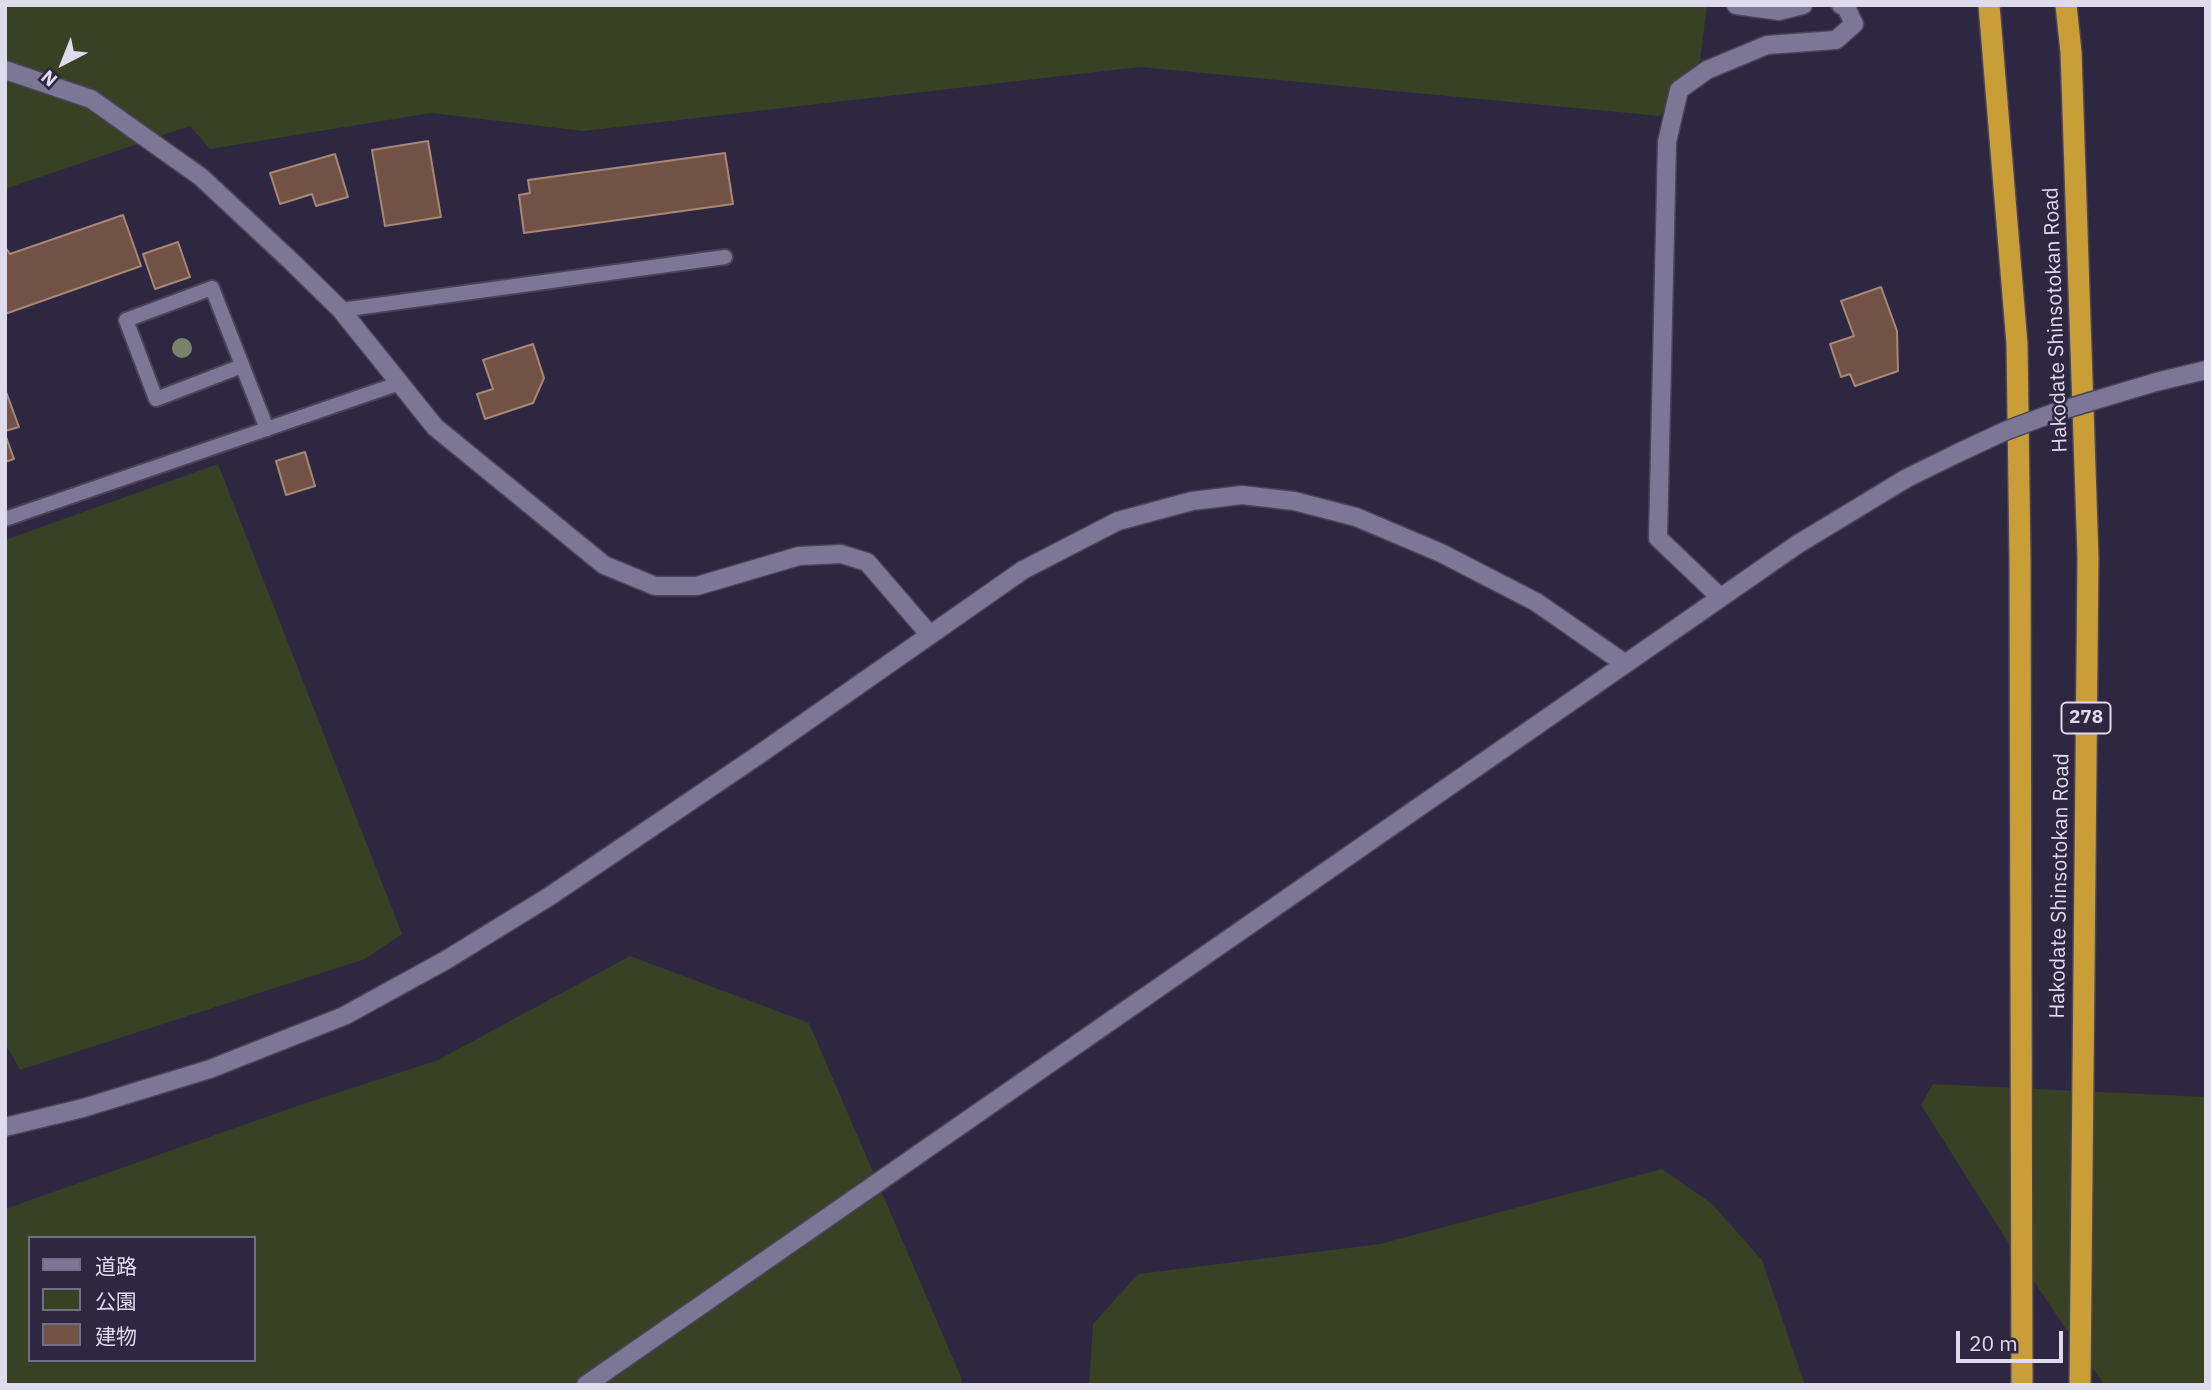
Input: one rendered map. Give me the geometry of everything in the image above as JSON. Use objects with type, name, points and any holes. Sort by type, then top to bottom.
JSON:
[{"type":"highway","points":[[1982,5],[1992,53]]},
{"type":"highway","points":[[1989,5],[1992,53]]},
{"type":"highway","name":"278","points":[[2066,5],[2071,52]]},
{"type":"highway","points":[[2071,52],[2073,5]]},
{"type":"highway","name":"Hakodate Shinsotokan Road","points":[[2071,52],[2088,557],[2080,1385]]},
{"type":"highway","name":"Hakodate Shinsotokan Road","points":[[1992,53],[2017,344],[2022,1385]]},
{"type":"street","points":[[1736,5],[1779,11],[1803,5]]},
{"type":"street","points":[[1720,597],[1658,538],[1667,142],[1679,90],[1707,70],[1767,45],[1836,40],[1854,24],[1846,7],[1841,5]]},
{"type":"street","points":[[5,70],[91,99],[201,177],[341,310],[435,427],[604,565],[654,586],[697,586],[799,556],[841,554],[867,562],[930,635]]},
{"type":"street","points":[[586,1385],[1797,544],[1907,478],[2006,430],[2155,382],[2206,370]]},
{"type":"street","points":[[5,1127],[83,1108],[210,1069],[344,1016],[446,960],[550,896],[757,756],[1023,570],[1118,521],[1192,501],[1242,495],[1294,501],[1356,517],[1441,553],[1536,602],[1624,663]]},
{"type":"lane","points":[[341,310],[725,257]]},
{"type":"lane","points":[[242,366],[156,399],[126,320],[212,288],[267,429]]},
{"type":"lane","points":[[5,519],[400,383]]},
{"type":"green space","points":[[5,5],[1707,5],[1700,61],[1660,116],[1140,67],[583,131],[431,113],[210,149],[190,126],[5,189]]},
{"type":"green space","points":[[218,464],[402,934],[365,959],[20,1070],[5,1043],[5,540]]},
{"type":"green space","points":[[630,956],[809,1023],[961,1377],[962,1385],[5,1385],[5,1209],[300,1105],[438,1060]]},
{"type":"green space","points":[[1933,1084],[2206,1097],[2206,1385],[2104,1385],[2016,1255],[1921,1105]]},
{"type":"green space","points":[[1662,1169],[1711,1203],[1762,1260],[1805,1385],[1089,1385],[1093,1324],[1138,1274],[1380,1244]]},
{"type":"building","points":[[428,141],[441,217],[385,226],[372,150]]},
{"type":"building","points":[[725,153],[733,204],[524,233],[519,195],[530,193],[528,180]]},
{"type":"building","points":[[335,154],[348,197],[316,206],[312,194],[280,204],[270,173]]},
{"type":"building","points":[[123,215],[141,266],[5,314],[5,247],[10,254]]},
{"type":"building","points":[[178,242],[190,277],[155,289],[143,254]]},
{"type":"building","points":[[1881,287],[1897,331],[1898,371],[1855,386],[1850,374],[1841,377],[1830,344],[1854,336],[1841,301]]},
{"type":"building","points":[[533,344],[544,378],[533,403],[485,419],[477,394],[493,389],[483,360]]},
{"type":"building","points":[[5,389],[19,427],[5,431]]},
{"type":"building","points":[[5,434],[14,459],[5,462]]},
{"type":"building","points":[[305,452],[315,486],[286,495],[276,461]]}]
